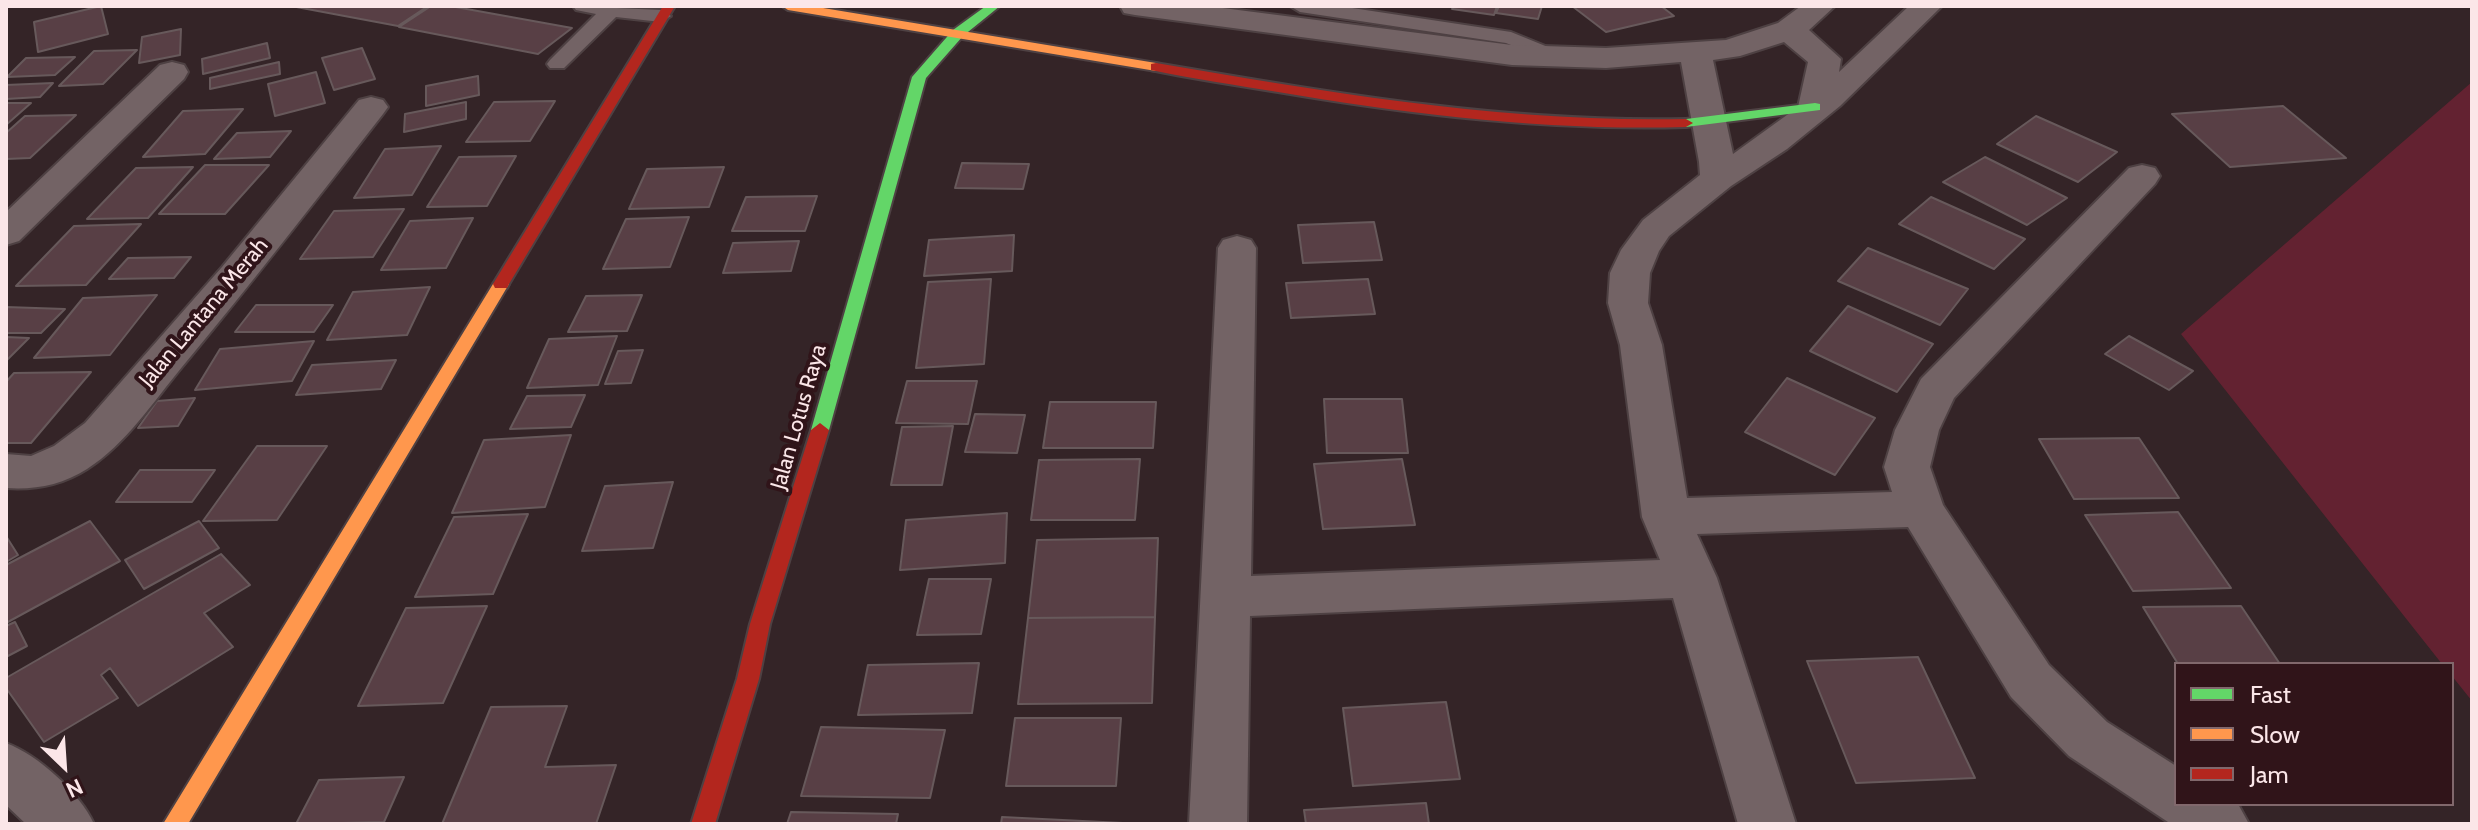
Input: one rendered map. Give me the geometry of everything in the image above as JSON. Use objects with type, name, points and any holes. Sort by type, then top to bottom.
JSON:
[{"type":"street","points":[[788,6],[1443,115],[1541,123],[1708,121],[1815,107]]},
{"type":"street","name":"Jalan Lotus Raya","points":[[703,824],[748,679],[760,624],[801,500],[919,77],[958,33],[994,6]]},
{"type":"street","points":[[1145,6],[1558,58],[1729,49],[1789,30],[1820,6]]},
{"type":"street","points":[[1767,824],[1692,578],[1666,517],[1641,345],[1628,303],[1630,273],[1640,250],[1656,228],[1718,178],[1750,161],[1815,107],[1841,90],[1927,6]]},
{"type":"street","points":[[175,824],[665,11]]},
{"type":"street","points":[[1789,30],[1825,59],[1815,107]]},
{"type":"street","points":[[1696,52],[1708,121],[1715,141],[1718,178]]},
{"type":"street","points":[[6,233],[172,72]]},
{"type":"street","name":"Jalan Lantana Merah","points":[[6,471],[35,473],[70,458],[101,434],[236,276],[371,107]]},
{"type":"street","points":[[2142,176],[1936,390],[1917,430],[1907,467],[1921,509],[2030,681],[2088,739],[2174,796]]},
{"type":"street","points":[[1218,824],[1237,248]]},
{"type":"street","points":[[1666,517],[1921,509]]},
{"type":"street","points":[[1227,597],[1692,578]]},
{"type":"street","points":[[6,768],[65,824]]},
{"type":"street","points":[[2191,806],[2220,824]]},
{"type":"lane","points":[[583,6],[611,11],[665,11]]},
{"type":"lane","points":[[1300,6],[1511,38],[1558,58]]},
{"type":"lane","points":[[557,64],[611,11]]},
{"type":"shaded area","points":[[2472,82],[2472,701],[2454,678],[2454,662],[2440,662],[2181,334]]},
{"type":"building","points":[[101,6],[108,34],[38,52],[34,22]]},
{"type":"building","points":[[291,6],[428,6],[398,26]]},
{"type":"building","points":[[431,6],[450,6],[572,28],[538,54],[399,27]]},
{"type":"building","points":[[1454,6],[1497,6],[1494,15],[1452,9]]},
{"type":"building","points":[[1499,6],[1542,6],[1538,19],[1496,13]]},
{"type":"building","points":[[1572,6],[1661,6],[1674,16],[1606,32]]},
{"type":"building","points":[[181,29],[180,55],[139,63],[142,37]]},
{"type":"building","points":[[267,43],[270,58],[203,74],[202,59]]},
{"type":"building","points":[[362,48],[375,79],[334,90],[322,58]]},
{"type":"building","points":[[137,50],[103,84],[59,86],[94,51]]},
{"type":"building","points":[[75,57],[55,75],[7,77],[26,58]]},
{"type":"building","points":[[279,62],[280,74],[210,89],[210,78]]},
{"type":"building","points":[[316,72],[325,103],[275,116],[268,84]]},
{"type":"building","points":[[478,76],[479,95],[426,106],[426,86]]},
{"type":"building","points":[[53,83],[40,97],[6,99],[6,85]]},
{"type":"building","points":[[555,101],[530,141],[466,142],[494,102]]},
{"type":"building","points":[[466,102],[466,119],[404,132],[405,114]]},
{"type":"building","points":[[6,103],[31,103],[6,125]]},
{"type":"building","points":[[2283,106],[2346,158],[2230,167],[2172,114]]},
{"type":"building","points":[[243,109],[205,154],[143,157],[183,111]]},
{"type":"building","points":[[76,115],[30,158],[6,159],[6,133],[25,116]]},
{"type":"building","points":[[2036,116],[2117,152],[2078,182],[1997,144]]},
{"type":"building","points":[[291,131],[270,157],[214,159],[237,133]]},
{"type":"building","points":[[441,146],[412,195],[354,198],[385,149]]},
{"type":"building","points":[[516,156],[487,206],[427,207],[459,157]]},
{"type":"building","points":[[1985,157],[2067,198],[2027,225],[1943,182]]},
{"type":"building","points":[[962,163],[1029,164],[1023,189],[955,188]]},
{"type":"building","points":[[205,165],[269,165],[225,214],[159,214]]},
{"type":"building","points":[[193,167],[148,218],[87,219],[136,168]]},
{"type":"building","points":[[724,167],[709,207],[629,209],[647,169]]},
{"type":"building","points":[[817,196],[805,231],[732,231],[746,197]]},
{"type":"building","points":[[1931,197],[2025,239],[1994,269],[1899,224]]},
{"type":"building","points":[[404,209],[373,257],[300,259],[334,211]]},
{"type":"building","points":[[689,217],[670,267],[603,269],[626,219]]},
{"type":"building","points":[[473,218],[446,268],[381,270],[410,221]]},
{"type":"building","points":[[1374,222],[1382,260],[1303,263],[1298,225]]},
{"type":"building","points":[[141,224],[86,285],[16,286],[74,226]]},
{"type":"building","points":[[1014,235],[1012,271],[924,276],[929,240]]},
{"type":"building","points":[[799,241],[791,271],[723,273],[733,243]]},
{"type":"building","points":[[1868,248],[1968,289],[1940,325],[1838,281]]},
{"type":"building","points":[[191,257],[174,278],[109,279],[128,258]]},
{"type":"building","points":[[991,279],[984,364],[916,368],[928,282]]},
{"type":"building","points":[[1368,279],[1375,314],[1291,318],[1286,283]]},
{"type":"building","points":[[430,287],[407,335],[327,340],[353,292]]},
{"type":"building","points":[[157,295],[110,355],[34,358],[83,298]]},
{"type":"building","points":[[642,295],[627,331],[568,332],[586,296]]},
{"type":"building","points":[[256,305],[333,305],[314,332],[235,332]]},
{"type":"building","points":[[1848,306],[1933,344],[1897,392],[1810,351]]},
{"type":"building","points":[[6,307],[65,309],[41,333],[6,333]]},
{"type":"building","points":[[617,336],[598,385],[527,388],[549,339]]},
{"type":"building","points":[[2129,336],[2193,371],[2169,390],[2105,354]]},
{"type":"building","points":[[6,337],[29,338],[6,361]]},
{"type":"building","points":[[314,341],[292,381],[195,390],[220,349]]},
{"type":"building","points":[[643,350],[631,383],[605,384],[618,351]]},
{"type":"building","points":[[396,360],[381,389],[296,395],[312,365]]},
{"type":"building","points":[[91,372],[31,443],[6,443],[6,382],[14,373]]},
{"type":"building","points":[[1787,378],[1875,418],[1835,475],[1745,432]]},
{"type":"building","points":[[907,381],[977,381],[968,424],[896,423]]},
{"type":"building","points":[[585,395],[571,427],[510,429],[527,396]]},
{"type":"building","points":[[195,398],[178,426],[138,428],[157,401]]},
{"type":"building","points":[[1324,399],[1402,399],[1408,453],[1327,453]]},
{"type":"building","points":[[1050,402],[1156,402],[1153,448],[1043,448]]},
{"type":"building","points":[[975,414],[1025,415],[1017,453],[965,452]]},
{"type":"building","points":[[953,426],[942,485],[891,485],[902,427]]},
{"type":"building","points":[[571,435],[545,507],[452,513],[484,440]]},
{"type":"building","points":[[2139,438],[2179,498],[2074,499],[2039,439]]},
{"type":"building","points":[[257,446],[327,446],[277,520],[203,521]]},
{"type":"building","points":[[1140,459],[1135,520],[1031,520],[1039,460]]},
{"type":"building","points":[[1402,459],[1415,525],[1323,529],[1314,464]]},
{"type":"building","points":[[140,470],[215,470],[192,502],[116,502]]},
{"type":"building","points":[[673,482],[653,548],[582,551],[605,486]]},
{"type":"building","points":[[2178,512],[2231,588],[2133,591],[2085,515]]},
{"type":"building","points":[[1007,513],[1005,563],[900,570],[906,520]]},
{"type":"building","points":[[528,514],[493,594],[415,597],[454,517]]},
{"type":"building","points":[[90,521],[120,561],[6,623],[6,565]]},
{"type":"building","points":[[199,521],[219,548],[144,589],[125,560]]},
{"type":"building","points":[[6,536],[18,555],[6,562]]},
{"type":"building","points":[[1158,538],[1155,617],[1028,618],[1037,540]]},
{"type":"building","points":[[221,554],[250,585],[204,613],[233,647],[138,706],[110,668],[101,675],[118,698],[44,742],[6,688],[6,678]]},
{"type":"building","points":[[929,579],[991,579],[981,634],[917,635]]},
{"type":"building","points":[[487,606],[443,703],[358,706],[406,608]]},
{"type":"building","points":[[2241,606],[2279,662],[2177,662],[2143,607]]},
{"type":"building","points":[[1155,617],[1152,703],[1018,704],[1028,618]]},
{"type":"building","points":[[15,622],[27,646],[6,657],[6,626]]},
{"type":"building","points":[[1918,657],[1975,778],[1856,783],[1807,661]]},
{"type":"building","points":[[979,663],[972,713],[858,715],[868,665]]},
{"type":"building","points":[[1446,702],[1460,779],[1353,786],[1343,708]]},
{"type":"building","points":[[567,706],[545,767],[616,765],[596,824],[442,824],[491,707]]},
{"type":"building","points":[[1015,718],[1121,718],[1116,786],[1006,786]]},
{"type":"building","points":[[821,727],[945,730],[930,798],[801,796]]},
{"type":"building","points":[[404,777],[384,822],[296,824],[319,780]]},
{"type":"building","points":[[1426,803],[1429,824],[1306,824],[1304,810]]},
{"type":"building","points":[[791,812],[898,814],[896,824],[787,824]]},
{"type":"building","points":[[1002,817],[1123,823],[1001,824]]},
{"type":"traffic: fast","points":[[820,430],[919,77],[958,33],[994,6]]},
{"type":"traffic: fast","points":[[1686,123],[1815,107]]},
{"type":"traffic: slow","points":[[788,6],[1156,67]]},
{"type":"traffic: slow","points":[[175,824],[501,284]]},
{"type":"traffic: jam","points":[[501,284],[669,6]]},
{"type":"traffic: jam","points":[[1156,67],[1354,100],[1486,117],[1552,123],[1686,123]]},
{"type":"traffic: jam","points":[[703,824],[820,430]]}]
